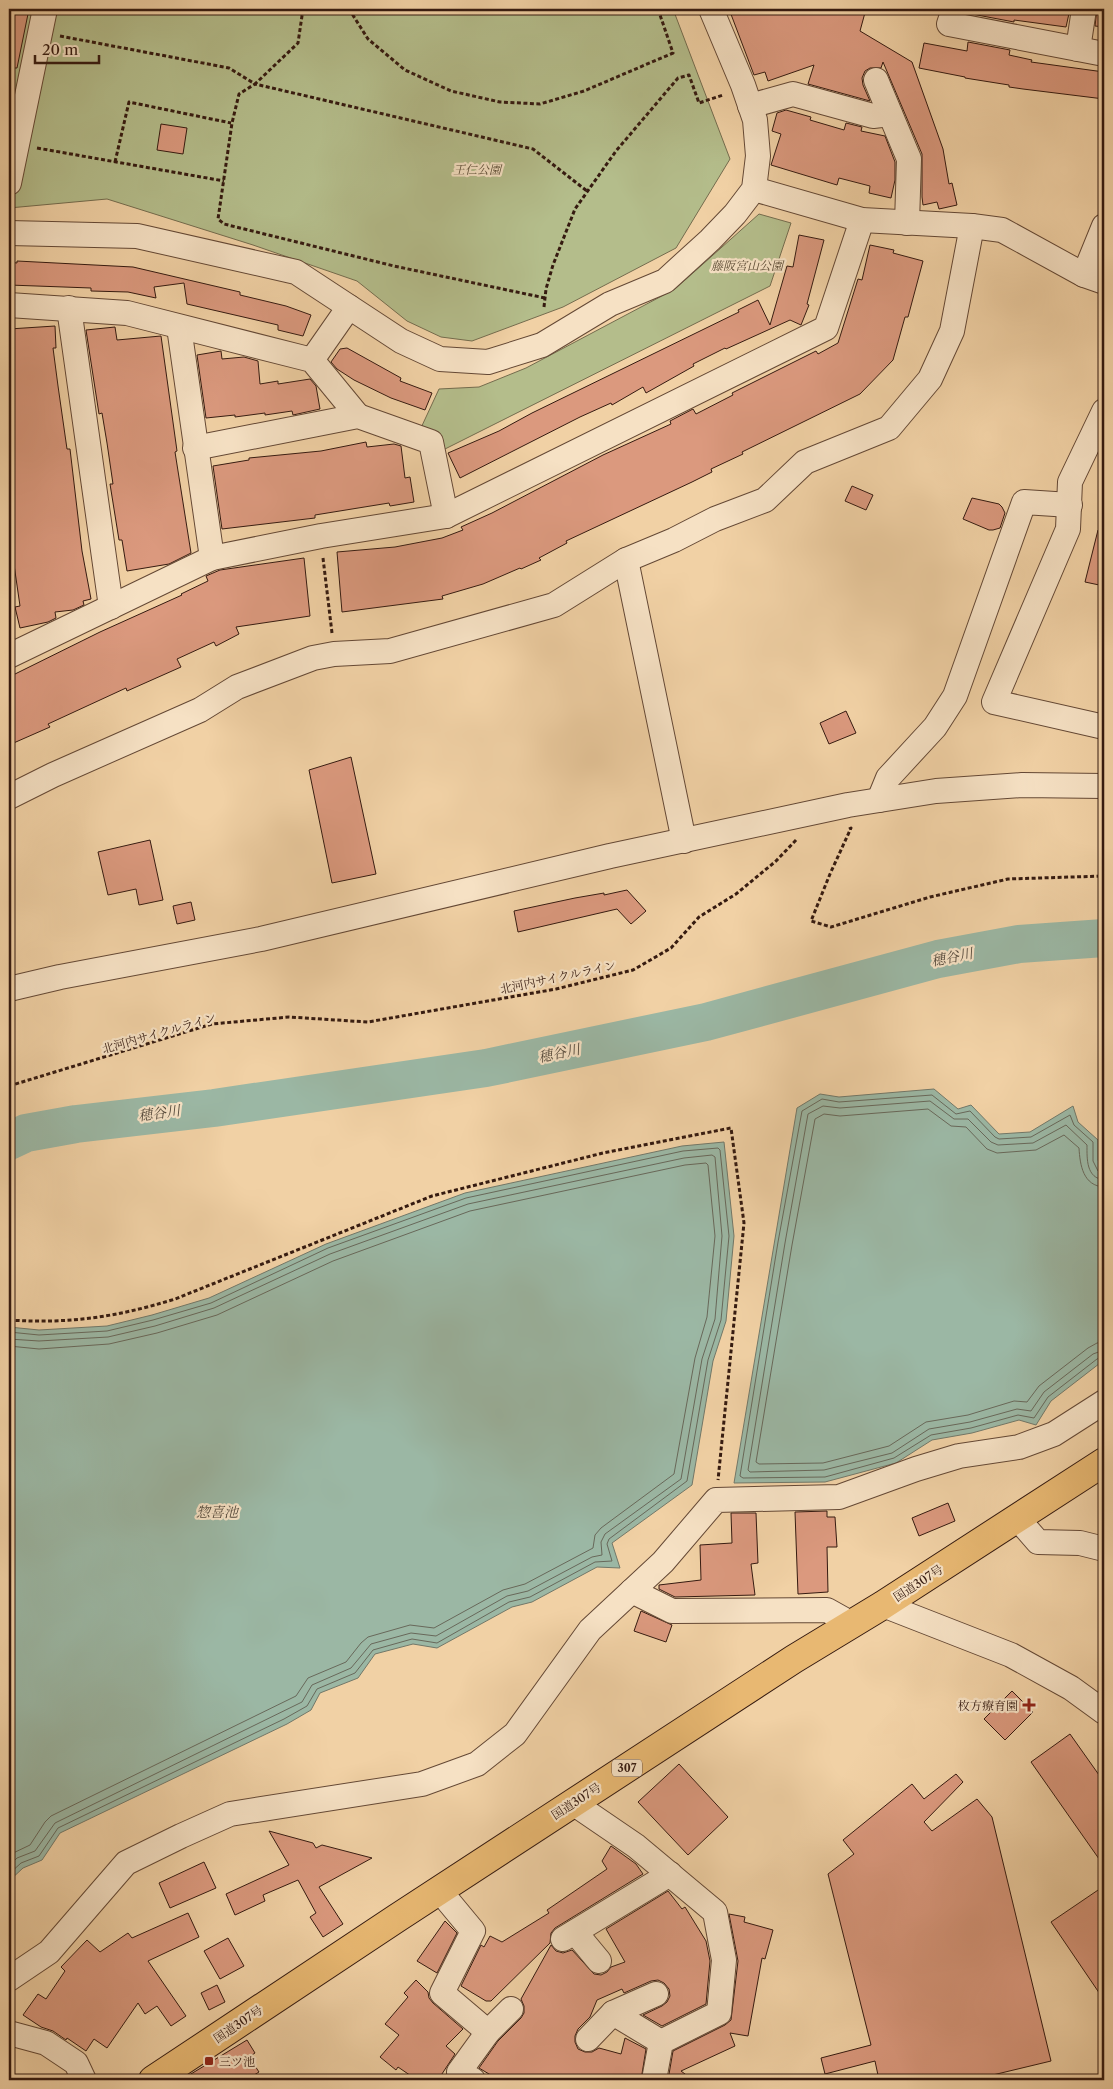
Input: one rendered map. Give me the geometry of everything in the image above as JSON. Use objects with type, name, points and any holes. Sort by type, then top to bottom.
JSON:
[{"type":"highway","name":"国道307号","points":[[153,2080],[439,1890],[794,1659],[883,1605],[1104,1462]]},
{"type":"street","points":[[9,183],[45,9]]},
{"type":"street","points":[[9,233],[137,236],[296,272],[401,341],[440,359],[488,362],[542,345],[610,304],[665,281],[722,227],[754,189],[758,156],[755,120],[711,9]]},
{"type":"street","points":[[954,9],[949,24],[1104,54]]},
{"type":"street","points":[[1078,49],[1084,9]]},
{"type":"street","points":[[876,80],[909,160],[907,223]]},
{"type":"street","points":[[747,97],[793,94],[873,116],[890,114]]},
{"type":"street","points":[[754,189],[862,220],[972,226],[1002,230],[1094,279],[1104,226]]},
{"type":"street","points":[[9,656],[212,558],[321,536],[446,516],[826,328],[862,220]]},
{"type":"street","points":[[9,797],[53,775],[200,710],[237,687],[313,658],[334,654],[390,651],[554,606],[626,560],[674,540],[715,519],[765,500],[805,462],[890,428],[930,379],[952,330],[972,226]]},
{"type":"street","points":[[9,305],[127,313],[312,360],[358,416]]},
{"type":"street","points":[[312,360],[349,307]]},
{"type":"street","points":[[69,308],[111,607]]},
{"type":"street","points":[[179,327],[212,558]]},
{"type":"street","points":[[1104,411],[1070,482],[1068,529],[994,702],[1104,727]]},
{"type":"street","points":[[195,448],[358,416],[431,442],[446,516]]},
{"type":"street","points":[[879,800],[888,778],[935,727],[954,696],[1024,502],[1070,505]]},
{"type":"street","points":[[626,560],[684,841]]},
{"type":"street","points":[[9,989],[60,977],[261,938],[684,841],[879,800],[936,791],[1022,785],[1104,786]]},
{"type":"street","points":[[9,1978],[49,1952],[126,1864],[181,1836],[230,1814],[422,1784],[476,1764],[515,1734],[590,1630],[663,1562],[716,1500],[839,1497],[916,1469],[959,1456],[1019,1447],[1054,1434],[1104,1402]]},
{"type":"street","points":[[1017,1518],[1038,1542],[1080,1543],[1104,1549]]},
{"type":"street","points":[[632,1591],[672,1611],[827,1610],[852,1624]]},
{"type":"street","points":[[883,1605],[1011,1654],[1071,1688],[1104,1712]]},
{"type":"street","points":[[573,1803],[636,1846],[715,1912],[724,1960],[719,2013],[661,2042]]},
{"type":"street","points":[[599,1961],[569,1935],[670,1874]]},
{"type":"street","points":[[439,1890],[473,1931],[442,1992],[488,2032]]},
{"type":"street","points":[[588,2039],[613,2013],[656,1994]]},
{"type":"street","points":[[473,2080],[459,2072],[488,2032],[512,2009]]},
{"type":"street","points":[[613,2013],[661,2042]]},
{"type":"street","points":[[9,2032],[46,2043],[76,2063],[84,2080]]},
{"type":"street","points":[[654,2080],[661,2042]]},
{"type":"path","points":[[303,9],[298,43],[255,84],[239,94],[232,123],[218,219],[224,224],[394,266],[545,298]]},
{"type":"path","points":[[349,9],[368,39],[405,70],[451,91],[500,102],[540,104],[584,91],[673,53],[658,9]]},
{"type":"path","points":[[40,32],[229,68],[255,84],[533,149],[587,191]]},
{"type":"path","points":[[544,307],[553,265],[575,208],[616,151],[678,78],[689,75],[700,103],[747,97]]},
{"type":"path","points":[[115,162],[129,102],[232,123]]},
{"type":"path","points":[[17,145],[224,181]]},
{"type":"path","points":[[321,536],[334,654]]},
{"type":"path","points":[[843,830],[851,828],[811,921],[831,927],[930,897],[1008,879],[1104,876]]},
{"type":"path","name":"北河内サイクルライン","points":[[9,1086],[212,1024],[289,1017],[368,1022],[556,989],[633,970],[670,948],[700,917],[736,894],[776,861],[800,836]]},
{"type":"path","points":[[9,1320],[48,1322],[94,1319],[137,1311],[176,1299],[432,1196],[603,1153],[731,1128],[744,1223],[716,1500]]},
{"type":"green space","name":"王仁公園","points":[[9,9],[673,9],[730,159],[676,248],[563,307],[472,341],[441,337],[407,321],[357,281],[253,245],[107,199],[9,208]]},
{"type":"green space","name":"藤阪宮山公園","points":[[759,214],[791,223],[770,286],[443,450],[420,430],[439,389],[479,387],[526,368],[675,289]]},
{"type":"water","points":[[934,1089],[958,1109],[971,1105],[999,1134],[1030,1132],[1073,1106],[1078,1122],[1098,1140],[1098,1160],[1104,1173],[1104,1360],[1051,1401],[1036,1425],[1019,1420],[972,1433],[932,1440],[896,1463],[825,1482],[734,1483],[797,1108],[820,1094],[839,1097]]},
{"type":"water","name":"惣喜池","points":[[724,1142],[734,1236],[726,1321],[713,1361],[692,1485],[612,1543],[620,1568],[597,1567],[532,1602],[512,1607],[437,1648],[413,1644],[375,1654],[358,1678],[320,1693],[311,1710],[287,1724],[60,1833],[42,1860],[23,1868],[9,1881],[9,1327],[39,1330],[107,1326],[152,1315],[209,1298],[326,1244],[465,1193],[682,1146]]},
{"type":"building","points":[[9,9],[29,9],[17,68],[9,68]]},
{"type":"building","points":[[729,9],[866,9],[860,31],[912,62],[943,149],[949,184],[952,183],[957,205],[939,209],[937,202],[923,205],[922,154],[883,62],[881,68],[870,68],[865,71],[862,78],[870,101],[808,84],[814,65],[768,81],[765,72],[754,75]]},
{"type":"building","points":[[972,9],[1070,9],[1066,27],[1014,20],[1014,22],[972,14]]},
{"type":"building","points":[[1097,9],[1104,9],[1104,27],[1095,26]]},
{"type":"building","points":[[968,42],[1010,50],[1009,55],[1032,60],[1031,62],[1104,72],[1104,99],[1009,87],[1009,85],[919,68],[924,43],[967,51]]},
{"type":"building","points":[[786,110],[811,117],[810,120],[844,130],[846,123],[862,127],[861,131],[885,136],[895,162],[895,180],[891,198],[869,193],[870,186],[839,178],[837,185],[771,165],[781,134],[772,131],[777,113]]},
{"type":"building","points":[[161,124],[187,128],[183,154],[157,150]]},
{"type":"building","points":[[799,235],[824,240],[807,304],[809,305],[801,325],[790,320],[725,348],[693,364],[694,366],[646,393],[643,387],[612,405],[611,403],[580,417],[460,478],[448,453],[499,431],[739,312],[738,310],[758,300],[770,325],[787,266],[793,267]]},
{"type":"building","points":[[870,245],[894,250],[893,253],[923,261],[908,317],[905,317],[893,360],[860,394],[742,452],[743,454],[711,469],[712,472],[692,482],[566,541],[567,543],[539,558],[541,560],[521,569],[483,584],[442,596],[443,599],[342,612],[337,552],[395,547],[442,538],[463,530],[461,527],[492,513],[603,455],[671,424],[670,421],[693,409],[696,414],[733,395],[732,393],[816,351],[818,354],[838,343],[858,279],[862,280]]},
{"type":"building","points":[[17,261],[133,267],[240,292],[240,295],[286,306],[311,315],[303,336],[278,330],[278,325],[187,304],[184,283],[154,287],[156,298],[128,292],[91,291],[91,288],[9,285],[9,262],[17,263]]},
{"type":"building","points":[[55,326],[56,348],[53,348],[58,386],[67,449],[70,449],[82,551],[91,599],[83,601],[84,605],[73,610],[55,612],[56,618],[48,622],[20,628],[15,607],[20,606],[9,530],[9,329]]},
{"type":"building","points":[[115,327],[117,340],[161,336],[177,451],[175,452],[191,553],[169,564],[127,571],[122,540],[119,540],[110,484],[113,484],[107,443],[102,413],[99,414],[86,330]]},
{"type":"building","points":[[347,348],[401,378],[400,381],[432,393],[425,410],[391,398],[354,380],[337,369],[331,362],[340,349]]},
{"type":"building","points":[[221,351],[222,359],[244,357],[258,361],[260,384],[278,381],[278,384],[310,379],[316,386],[320,409],[293,415],[292,411],[265,415],[265,413],[206,418],[197,355]]},
{"type":"building","points":[[366,442],[367,447],[394,444],[401,446],[405,478],[410,477],[414,502],[390,506],[389,503],[315,515],[315,518],[222,529],[213,466],[249,460],[249,458],[321,451]]},
{"type":"building","points":[[852,486],[873,495],[866,510],[845,501]]},
{"type":"building","points":[[972,498],[999,504],[1002,507],[1005,513],[1000,528],[989,530],[963,519]]},
{"type":"building","points":[[1098,530],[1104,530],[1104,586],[1085,582]]},
{"type":"building","points":[[304,558],[310,616],[236,627],[239,634],[216,646],[214,642],[177,659],[181,667],[127,691],[126,688],[48,724],[50,727],[9,745],[9,677],[100,632],[182,595],[208,581],[206,576],[220,570]]},
{"type":"building","points":[[846,711],[856,733],[829,744],[820,723]]},
{"type":"building","points":[[351,757],[376,874],[332,883],[309,770]]},
{"type":"building","points":[[150,840],[163,900],[139,905],[136,889],[108,895],[98,852]]},
{"type":"building","points":[[627,890],[646,911],[631,924],[617,909],[518,932],[514,911],[575,898]]},
{"type":"building","points":[[191,902],[195,920],[177,924],[173,906]]},
{"type":"building","points":[[948,1503],[955,1521],[919,1536],[912,1518]]},
{"type":"building","points":[[827,1511],[827,1517],[835,1517],[837,1547],[827,1547],[828,1592],[798,1594],[795,1512]]},
{"type":"building","points":[[731,1513],[756,1513],[758,1563],[751,1564],[755,1595],[675,1597],[659,1589],[659,1585],[701,1580],[700,1545],[732,1543]]},
{"type":"building","points":[[641,1611],[672,1625],[666,1642],[634,1631]]},
{"type":"building","points":[[1012,1691],[1033,1712],[1005,1740],[984,1719]]},
{"type":"building","points":[[1070,1734],[1104,1782],[1104,1866],[1031,1762]]},
{"type":"building","points":[[679,1764],[728,1817],[688,1855],[638,1802]]},
{"type":"building","points":[[956,1774],[963,1782],[924,1822],[932,1831],[977,1799],[992,1817],[1051,2061],[972,2080],[879,2080],[875,2061],[825,2074],[821,2058],[871,2045],[828,1874],[854,1854],[843,1840],[912,1784],[924,1799]]},
{"type":"building","points":[[269,1831],[313,1843],[316,1848],[322,1845],[372,1858],[319,1887],[343,1924],[323,1937],[310,1917],[316,1913],[298,1880],[263,1895],[265,1901],[235,1915],[226,1894],[289,1865]]},
{"type":"building","points":[[611,1846],[636,1864],[643,1874],[555,1928],[551,1933],[550,1943],[491,2001],[486,2001],[461,1986],[481,1945],[484,1947],[490,1936],[502,1942],[549,1913],[547,1910],[607,1869],[602,1861]]},
{"type":"building","points":[[204,1862],[216,1888],[170,1908],[159,1883]]},
{"type":"building","points":[[1104,1886],[1104,2000],[1051,1922]]},
{"type":"building","points":[[668,1891],[682,1909],[685,1907],[706,1941],[710,1961],[706,2004],[662,2026],[643,2015],[662,2006],[670,1996],[669,1989],[664,1983],[658,1980],[651,1981],[624,1993],[622,1989],[597,2000],[590,2017],[578,2029],[575,2036],[578,2049],[585,2052],[592,2052],[599,2048],[621,2054],[625,2038],[646,2049],[641,2080],[499,2080],[479,2068],[498,2041],[524,2013],[521,1999],[551,1945],[556,1951],[563,1953],[572,1950],[594,1974],[601,1975],[611,1967],[625,1962],[606,1929]]},
{"type":"building","points":[[188,1913],[199,1937],[148,1961],[186,2016],[171,2026],[157,2006],[145,2014],[138,2003],[107,2048],[94,2039],[86,2051],[67,2038],[66,2040],[53,2031],[41,2027],[23,2015],[38,1994],[46,1999],[65,1971],[61,1967],[87,1940],[100,1952],[128,1933],[132,1938]]},
{"type":"building","points":[[729,1914],[745,1917],[744,1922],[773,1930],[765,1959],[762,1958],[748,2036],[730,2033],[735,2046],[681,2071],[693,2080],[668,2080],[673,2051],[725,2025],[731,2020],[738,1961]]},
{"type":"building","points":[[445,1921],[457,1933],[437,1973],[417,1961]]},
{"type":"building","points":[[228,1938],[244,1966],[220,1979],[204,1951]]},
{"type":"building","points":[[416,1980],[428,1992],[429,1998],[433,2003],[463,2029],[446,2046],[455,2054],[438,2080],[417,2080],[398,2067],[396,2070],[380,2057],[399,2035],[385,2024],[408,1997],[404,1993]]},
{"type":"building","points":[[217,1985],[225,2002],[209,2010],[201,1993]]},
{"type":"building","points":[[247,2040],[255,2053],[249,2057],[259,2072],[246,2080],[181,2080]]},
{"type":"waterway","name":"穂谷川","points":[[9,1141],[26,1133],[76,1124],[214,1108],[486,1068],[706,1022],[938,959],[1019,944],[1104,938]]},
{"type":"place","name":"枚方療育園","points":[[1029,1705]]},
{"type":"place","name":"三ツ池","points":[[209,2061]]}]
